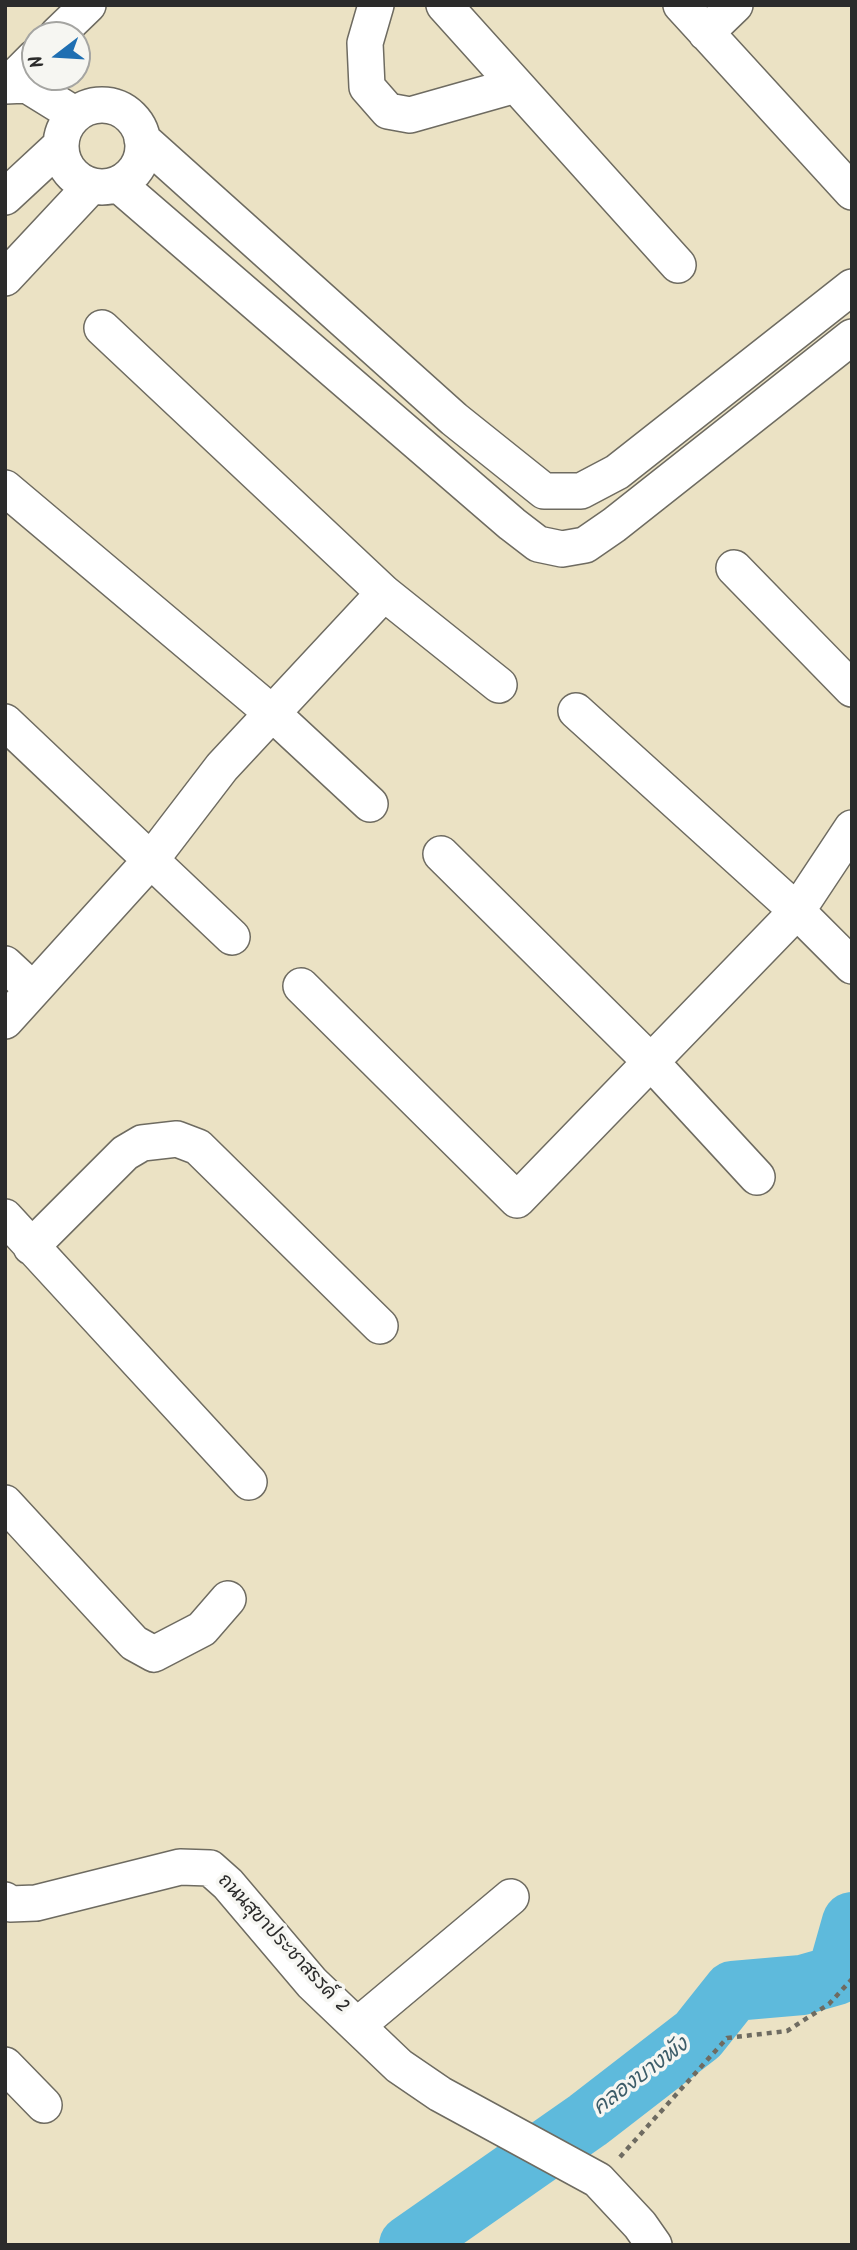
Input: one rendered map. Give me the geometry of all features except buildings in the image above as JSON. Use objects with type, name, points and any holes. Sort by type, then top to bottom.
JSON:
[{"type":"street","points":[[71,21],[88,5]]},
{"type":"street","points":[[376,5],[365,43],[367,87],[388,111],[410,115],[516,85]]},
{"type":"street","points":[[444,5],[678,265]]},
{"type":"street","points":[[681,5],[852,192]]},
{"type":"street","points":[[706,33],[735,5]]},
{"type":"street","points":[[6,85],[21,71]]},
{"type":"street","points":[[6,85],[27,85],[74,114]]},
{"type":"street","points":[[5,278],[105,185],[129,177],[138,166],[143,153],[138,126],[130,115],[118,108],[92,105],[74,114],[63,132],[60,146],[62,159],[69,171],[79,180],[105,185],[512,524],[538,544],[562,549],[585,545],[595,538],[852,337]]},
{"type":"street","points":[[142,139],[454,419],[544,491],[581,491],[617,472],[852,287]]},
{"type":"street","points":[[5,197],[60,146]]},
{"type":"street","points":[[102,328],[384,593],[499,685]]},
{"type":"street","points":[[5,488],[272,713],[370,804]]},
{"type":"street","points":[[734,568],[852,689]]},
{"type":"street","points":[[5,1021],[150,861],[222,767],[384,593]]},
{"type":"street","points":[[576,711],[797,911],[852,966]]},
{"type":"street","points":[[5,722],[232,937]]},
{"type":"street","points":[[301,986],[517,1200],[797,911],[852,828]]},
{"type":"street","points":[[441,854],[650,1061],[757,1177]]},
{"type":"street","points":[[5,964],[33,990]]},
{"type":"street","points":[[31,1247],[125,1153],[142,1143],[177,1139],[198,1147],[380,1326]]},
{"type":"street","points":[[5,1217],[249,1482]]},
{"type":"street","points":[[5,1503],[134,1643],[155,1654],[202,1629],[228,1600]]},
{"type":"street","name":"ถนนสุขาประชาสรรค์ 2","points":[[5,1900],[10,1904],[36,1903],[180,1867],[210,1868],[228,1884],[312,1983],[399,2066],[440,2094],[598,2180],[639,2225],[653,2245]]},
{"type":"street","points":[[358,2026],[511,1897]]},
{"type":"street","points":[[5,2065],[44,2105]]},
{"type":"path","points":[[598,2180],[727,2038],[787,2031],[829,2004],[852,1979]]},
{"type":"waterway","name":"คลองบางพัง","points":[[409,2245],[588,2120],[698,2035],[733,1991],[802,1985],[837,1975],[852,1922]]}]
